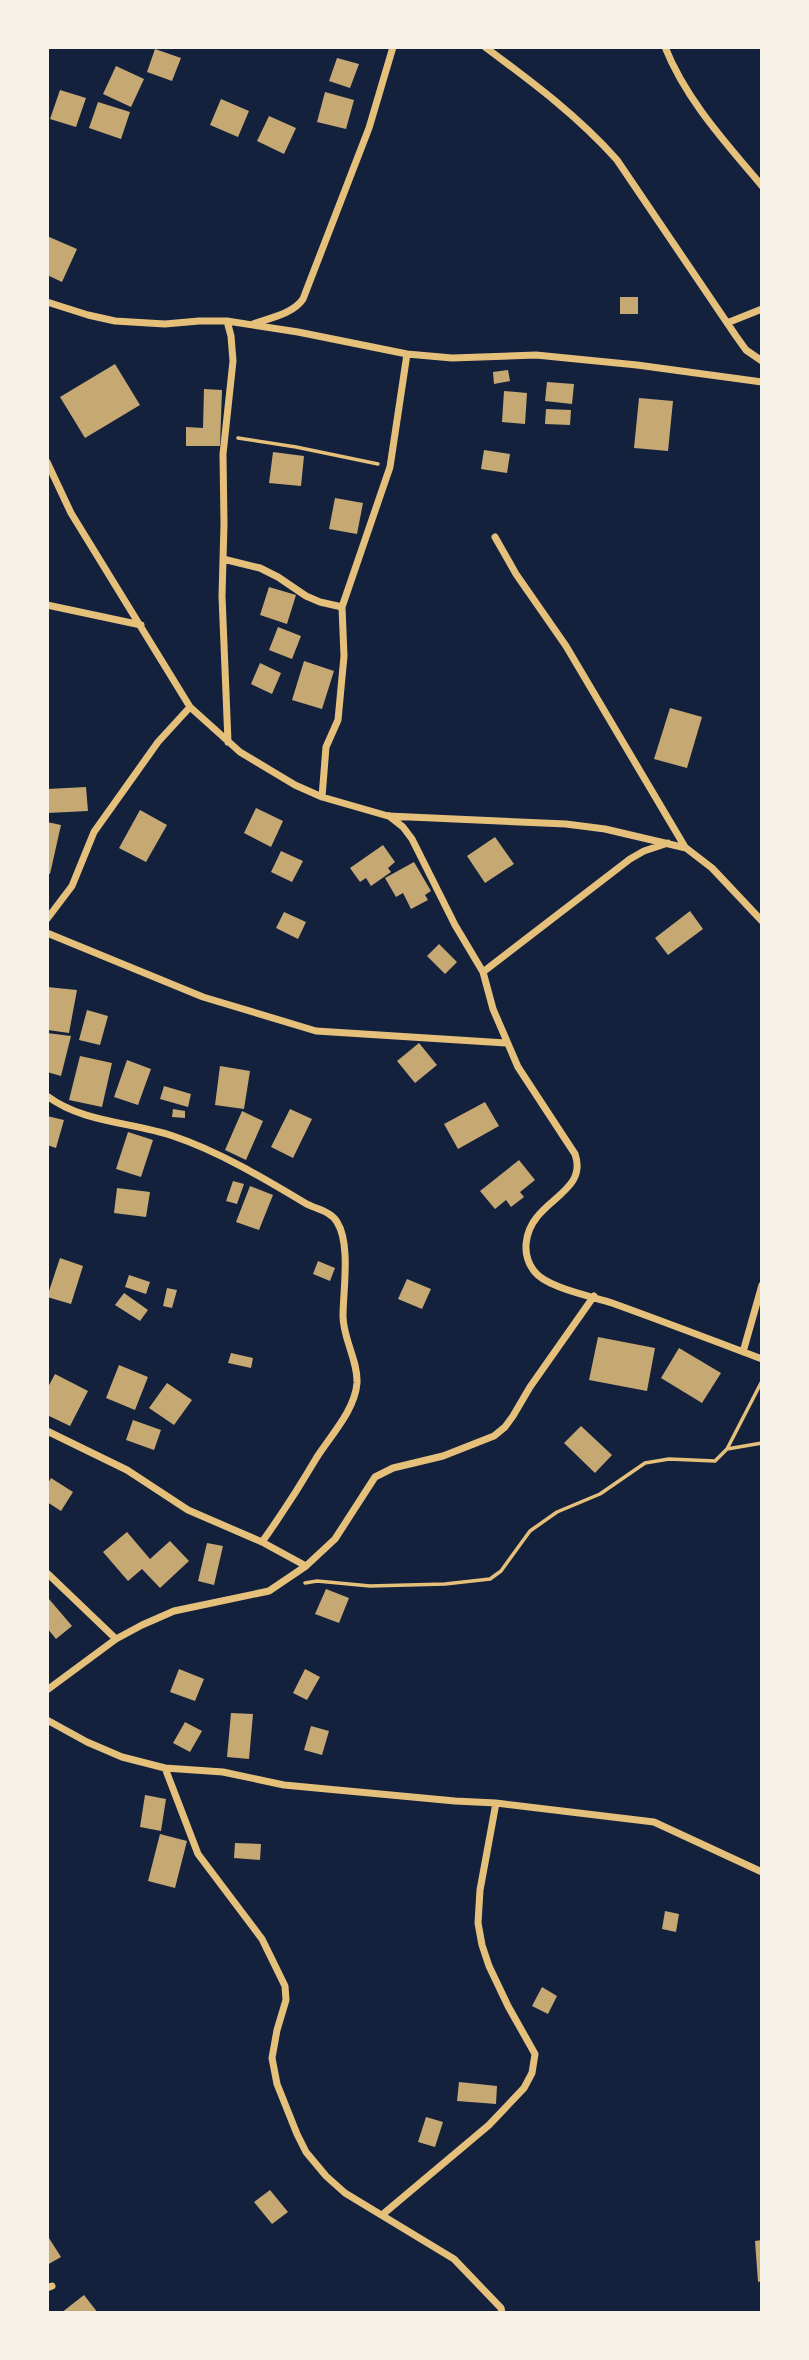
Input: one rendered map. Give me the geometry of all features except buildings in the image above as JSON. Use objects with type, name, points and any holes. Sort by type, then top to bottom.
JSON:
[{"type":"street","points":[[253,324],[288,312],[303,299],[369,128],[393,47]]},
{"type":"street","points":[[485,47],[554,100],[603,144],[617,160],[746,350],[762,361]]},
{"type":"street","points":[[665,47],[673,67],[691,97],[762,186]]},
{"type":"street","points":[[47,302],[88,315],[138,324],[226,321],[407,354],[452,358],[536,355],[762,382]]},
{"type":"street","points":[[727,323],[762,309]]},
{"type":"street","points":[[226,321],[231,336],[233,361],[223,454],[222,596],[228,742]]},
{"type":"street","points":[[322,797],[326,747],[338,720],[344,656],[342,607],[390,467],[407,354]]},
{"type":"street","points":[[47,462],[71,513],[190,707],[228,742],[276,775],[322,797],[388,816],[566,824],[605,829],[686,848]]},
{"type":"street","points":[[495,537],[516,574],[566,646],[686,848],[712,868],[762,921]]},
{"type":"street","points":[[223,559],[260,568],[278,576],[306,596],[342,607]]},
{"type":"street","points":[[47,605],[141,625]]},
{"type":"street","points":[[47,919],[72,886],[94,832],[150,752],[190,707]]},
{"type":"street","points":[[388,816],[412,838],[454,925],[483,972],[506,1043],[518,1067],[579,1164],[573,1181],[535,1219],[526,1236],[528,1261],[534,1272],[544,1279],[762,1359]]},
{"type":"street","points":[[483,972],[630,859],[668,843]]},
{"type":"street","points":[[47,933],[203,997],[316,1031],[506,1043]]},
{"type":"street","points":[[47,1096],[57,1104],[82,1114],[173,1136],[251,1171],[337,1221],[345,1252],[344,1329],[357,1379],[356,1393],[303,1483],[262,1542]]},
{"type":"street","points":[[743,1352],[762,1285]]},
{"type":"street","points":[[47,1690],[116,1639],[174,1611],[269,1591],[306,1566],[335,1539],[375,1477],[393,1468],[443,1456],[494,1436],[505,1427],[566,1332],[594,1296]]},
{"type":"street","points":[[47,1432],[127,1470],[188,1510],[262,1542],[306,1566]]},
{"type":"street","points":[[47,1573],[116,1639]]},
{"type":"street","points":[[47,1720],[122,1757],[165,1768],[223,1772],[285,1785],[496,1803],[654,1822],[762,1872]]},
{"type":"street","points":[[165,1768],[198,1854],[262,1940],[285,1986],[286,2000],[272,2058],[277,2084],[306,2152],[345,2193],[454,2259],[501,2308],[502,2313]]},
{"type":"street","points":[[382,2215],[489,2125],[524,2088],[532,2073],[535,2054],[489,1966],[478,1923],[480,1890],[496,1803]]},
{"type":"path","points":[[226,437],[296,447],[390,467]]},
{"type":"path","points":[[305,1583],[317,1581],[370,1586],[444,1584],[490,1579],[501,1571],[530,1531],[556,1512],[600,1494],[645,1463],[669,1459],[715,1461],[727,1449],[762,1381]]},
{"type":"path","points":[[727,1449],[762,1443]]}]
